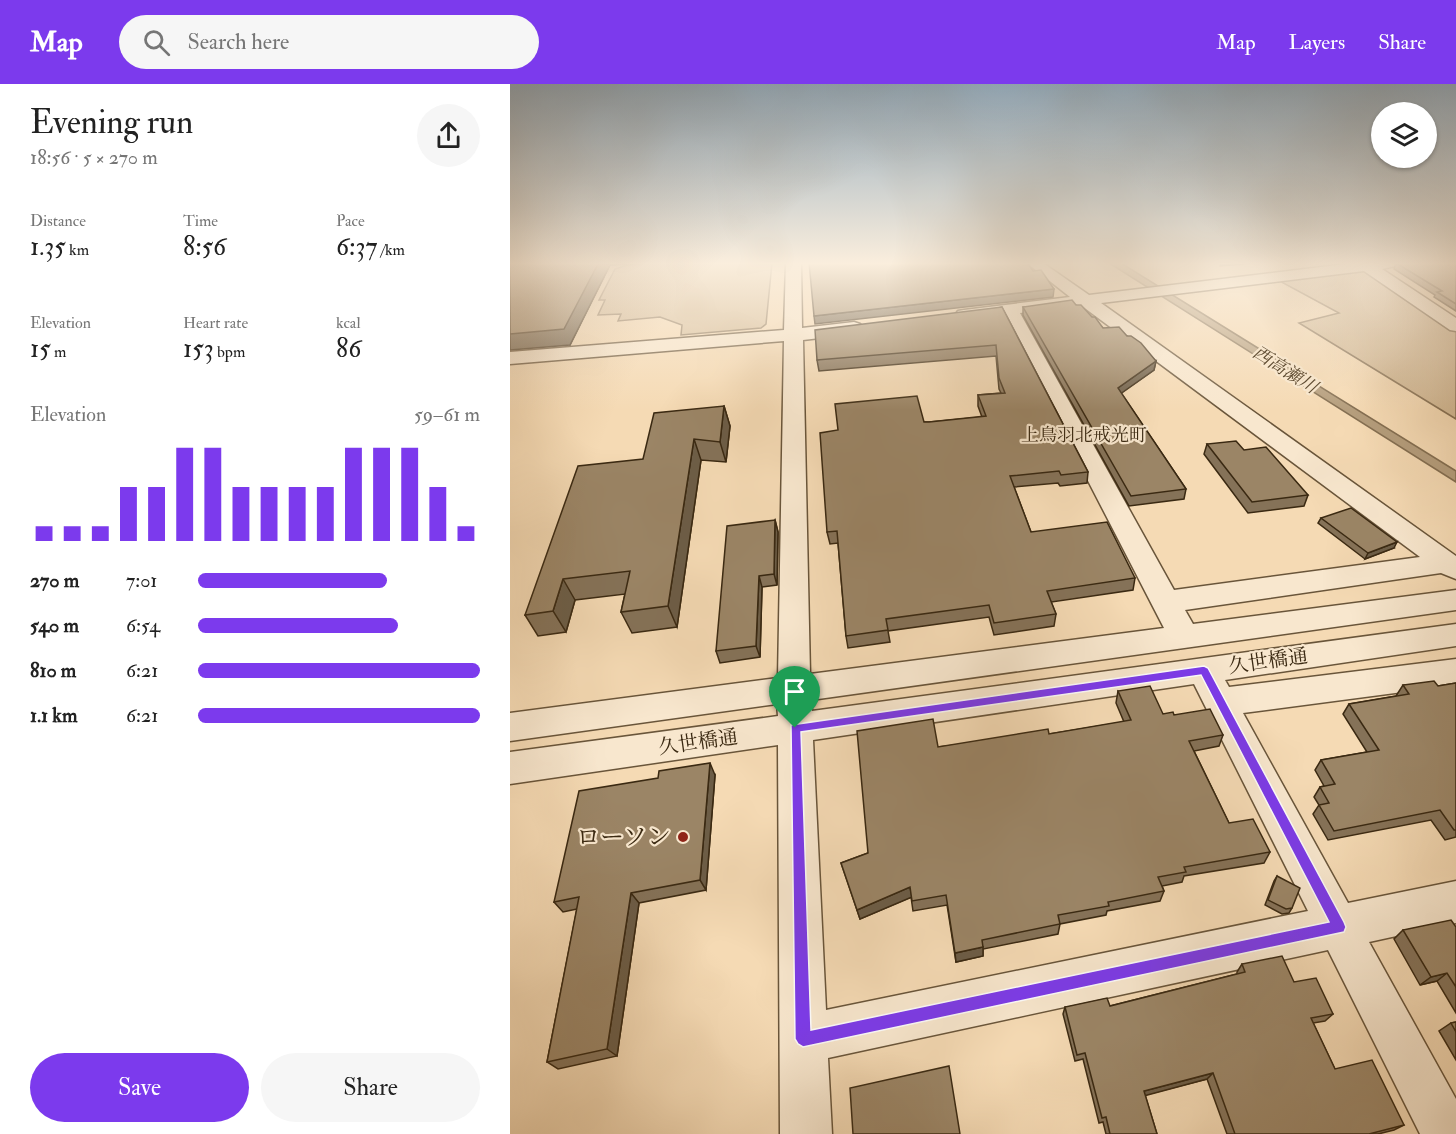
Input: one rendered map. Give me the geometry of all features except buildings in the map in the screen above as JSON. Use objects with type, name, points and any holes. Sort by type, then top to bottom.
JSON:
[{"type":"street","points":[[794,312],[794,689],[806,1134]]},
{"type":"street","points":[[949,317],[992,312]]},
{"type":"street","points":[[1010,312],[1203,670],[1447,1134]]},
{"type":"street","points":[[1099,312],[1451,567]]},
{"type":"street","points":[[1435,312],[1456,326]]},
{"type":"street","points":[[510,358],[866,327]]},
{"type":"street","points":[[1166,602],[1451,567]]},
{"type":"street","name":"久世橋通","points":[[510,727],[794,689],[1203,670],[1456,600]]},
{"type":"street","name":"久世橋通","points":[[510,768],[1456,635]]},
{"type":"street","points":[[1203,670],[1456,672]]},
{"type":"street","points":[[803,1039],[1456,902]]},
{"type":"shaded area","points":[[599,312],[767,312],[766,324],[761,328],[681,335],[682,325],[660,317],[618,321],[621,314],[598,315]]},
{"type":"shaded area","points":[[1337,312],[1427,312],[1456,332],[1456,419],[1299,323],[1339,313]]},
{"type":"water","name":"西高瀬川","points":[[1187,312],[1200,312],[1456,471],[1456,482]]},
{"type":"place","name":"ローソン","points":[[683,837]]},
{"type":"district","name":"上鳥羽北戒光町","points":[[1084,435]]},
{"type":"route","points":[[1204,670],[1339,927],[803,1039],[795,728],[1204,670]]}]
